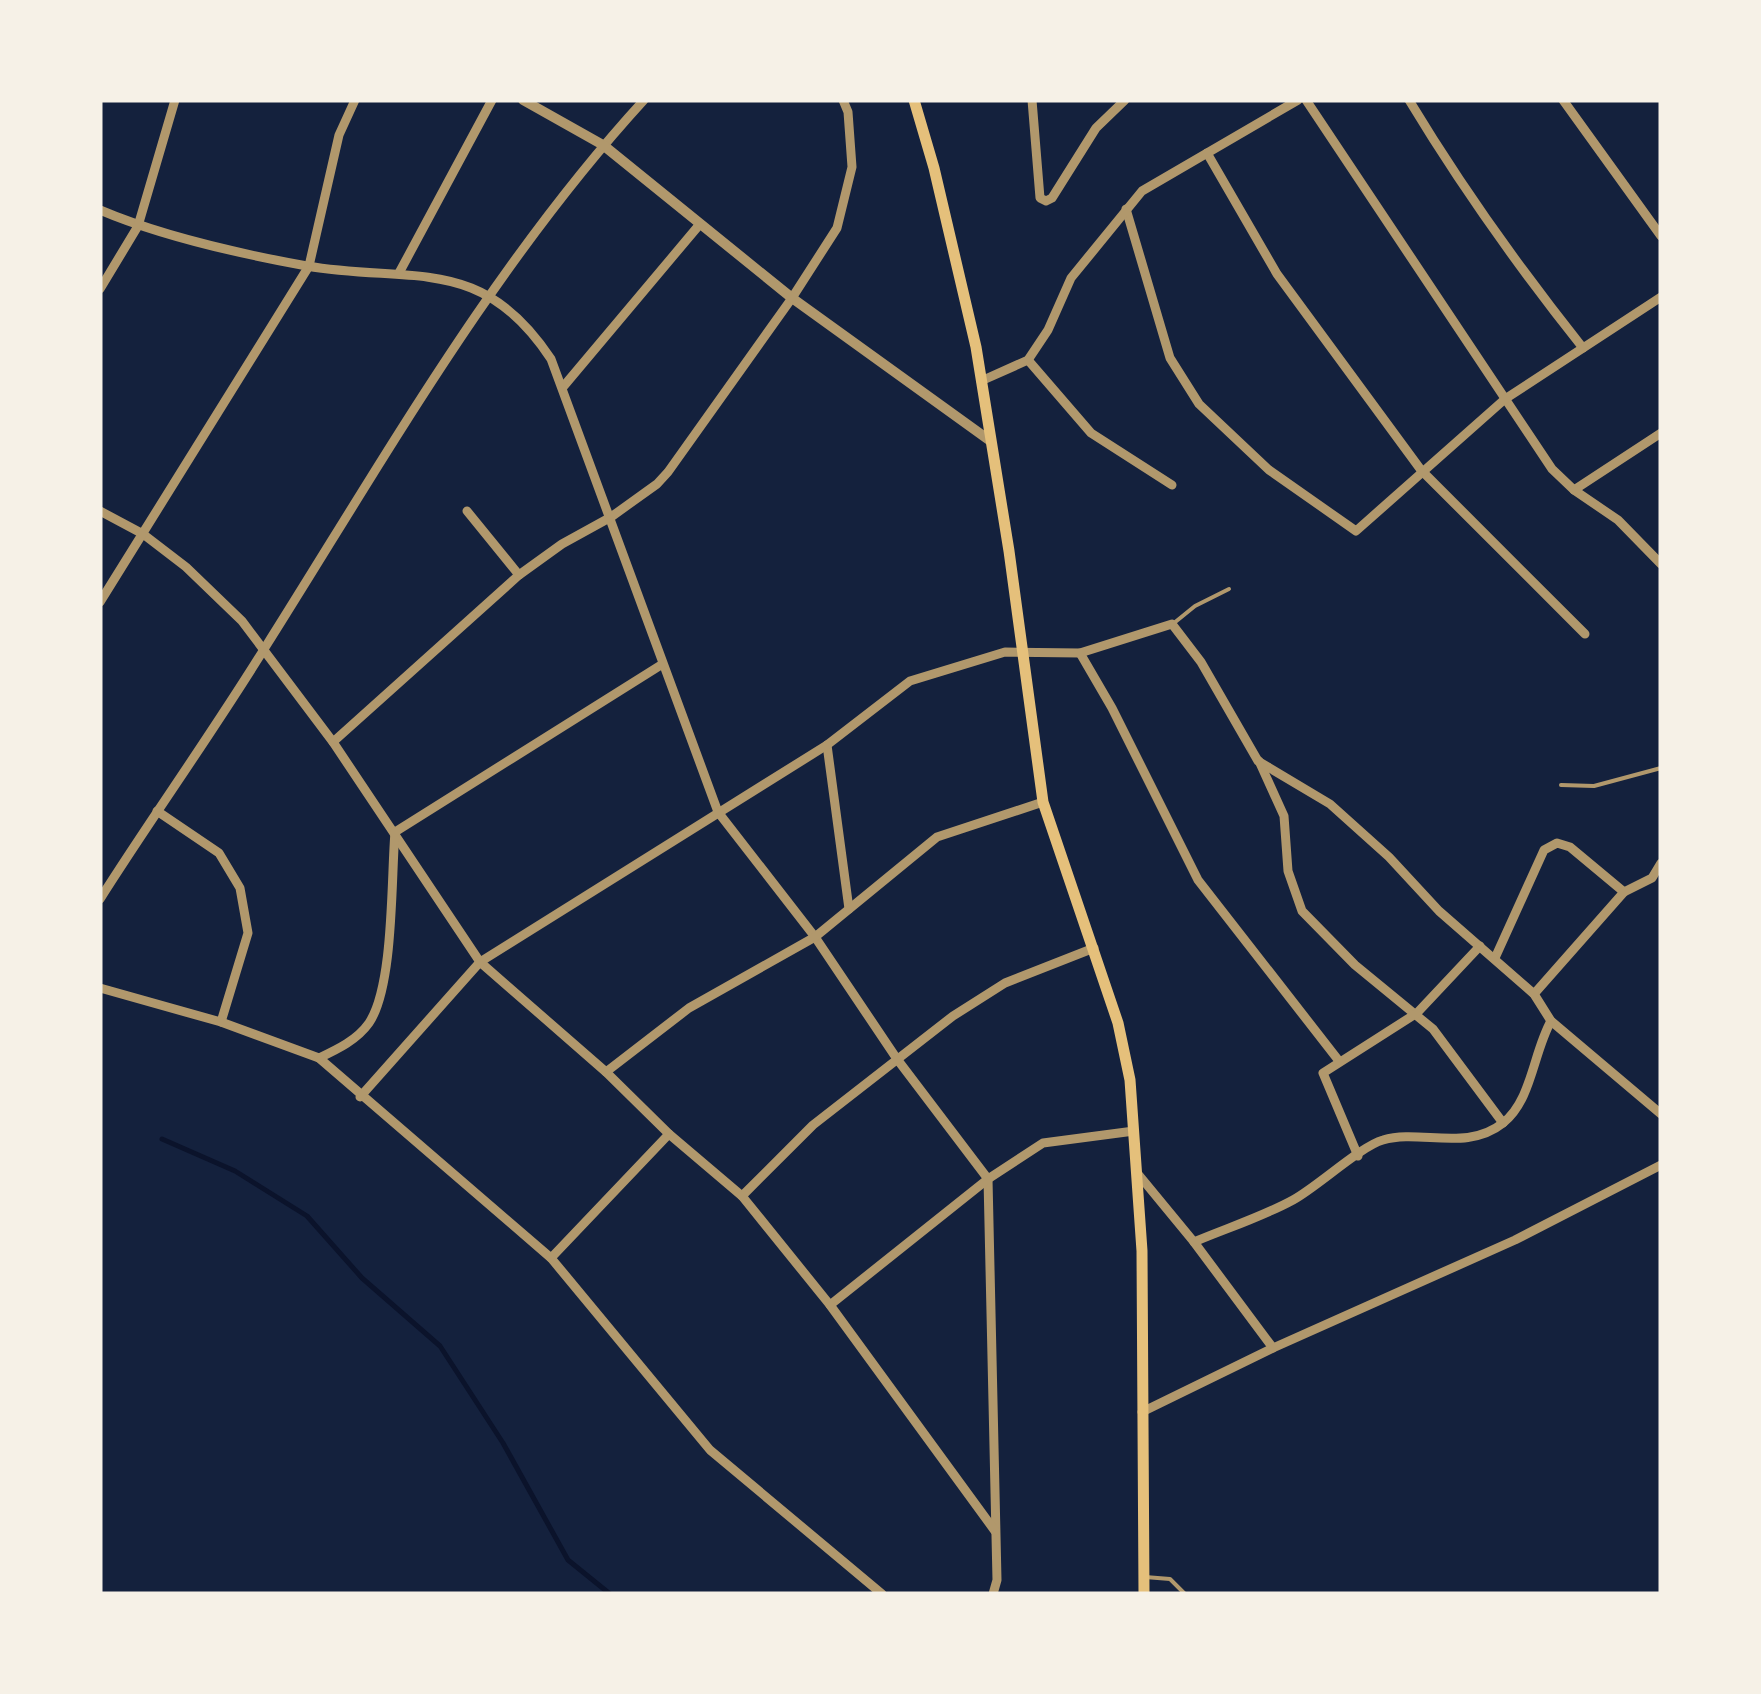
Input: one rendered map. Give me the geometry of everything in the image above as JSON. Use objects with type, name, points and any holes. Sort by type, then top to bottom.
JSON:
[{"type":"main road","points":[[914,100],[934,168],[981,382],[1043,802],[1118,1023],[1130,1080],[1142,1251],[1144,1594]]},
{"type":"street","points":[[100,289],[138,226],[175,100]]},
{"type":"street","points":[[100,602],[308,266],[340,135],[356,100]]},
{"type":"street","points":[[399,273],[492,100]]},
{"type":"street","points":[[523,100],[602,145],[792,298],[988,440]]},
{"type":"street","points":[[100,899],[265,649],[410,411],[602,145],[644,100]]},
{"type":"street","points":[[333,742],[519,574],[611,517],[668,472],[792,298],[836,228],[852,167],[844,100]]},
{"type":"street","points":[[1032,100],[1040,198],[1046,201],[1052,198],[1096,128],[1126,100]]},
{"type":"street","points":[[981,382],[1028,360],[1048,330],[1071,278],[1142,190],[1302,100],[1552,469],[1574,490],[1618,520],[1661,564]]},
{"type":"street","points":[[1408,100],[1442,156],[1583,348]]},
{"type":"street","points":[[1562,100],[1661,236]]},
{"type":"street","points":[[1206,153],[1277,274],[1421,470],[1586,634]]},
{"type":"street","points":[[1126,209],[1170,358],[1199,404],[1269,470],[1356,532],[1421,470],[1505,400],[1661,297]]},
{"type":"street","points":[[100,210],[138,226],[308,266],[399,273],[452,282],[491,295],[533,332],[550,358],[718,812],[815,937],[897,1058],[988,1179],[997,1580],[992,1594]]},
{"type":"street","points":[[564,388],[700,224]]},
{"type":"street","points":[[1028,360],[1091,433],[1172,484]]},
{"type":"street","points":[[1574,490],[1661,433]]},
{"type":"street","points":[[100,511],[143,534],[217,596],[265,649],[333,742],[480,962],[742,1196],[830,1305],[996,1533]]},
{"type":"street","points":[[468,511],[519,574]]},
{"type":"street","points":[[360,1096],[480,962],[827,744],[919,676],[1005,652],[1080,653],[1172,624],[1200,662],[1258,761],[1284,816],[1288,871],[1302,911],[1355,965],[1434,1028],[1503,1124]]},
{"type":"street","points":[[1080,653],[1112,708],[1198,880],[1340,1061]]},
{"type":"street","points":[[394,832],[662,664]]},
{"type":"street","points":[[827,744],[849,908]]},
{"type":"street","points":[[1258,761],[1330,804],[1389,858],[1439,912],[1534,994],[1550,1020],[1661,1114]]},
{"type":"street","points":[[606,1072],[689,1008],[815,937],[936,836],[1043,802]]},
{"type":"street","points":[[156,810],[219,853],[240,888],[248,932],[220,1022]]},
{"type":"street","points":[[319,1058],[346,1046],[370,1021],[385,974],[394,832]]},
{"type":"street","points":[[1495,958],[1544,850],[1550,846],[1557,843],[1570,847],[1624,892]]},
{"type":"street","points":[[1534,994],[1624,892],[1652,878],[1661,862]]},
{"type":"street","points":[[1652,878],[1661,889]]},
{"type":"street","points":[[1358,1156],[1322,1073],[1417,1013],[1480,946]]},
{"type":"street","points":[[742,1196],[812,1125],[953,1016],[1006,983],[1094,948]]},
{"type":"street","points":[[100,988],[220,1022],[319,1058],[551,1258],[710,1450],[882,1594]]},
{"type":"street","points":[[1194,1242],[1294,1200],[1382,1140],[1458,1138],[1484,1134],[1503,1124],[1521,1104],[1538,1043],[1550,1020]]},
{"type":"street","points":[[830,1305],[988,1179],[1054,1140],[1134,1130]]},
{"type":"street","points":[[551,1258],[669,1134]]},
{"type":"street","points":[[1142,1412],[1273,1348],[1515,1240],[1661,1165]]},
{"type":"street","points":[[1138,1174],[1273,1348]]},
{"type":"lane","points":[[1172,624],[1195,606],[1229,589]]},
{"type":"lane","points":[[1561,785],[1594,786],[1661,768]]},
{"type":"lane","points":[[1144,1577],[1170,1579],[1185,1594]]},
{"type":"waterway","points":[[162,1139],[235,1171],[307,1216],[362,1278],[440,1346],[503,1443],[568,1560],[610,1594]]}]
